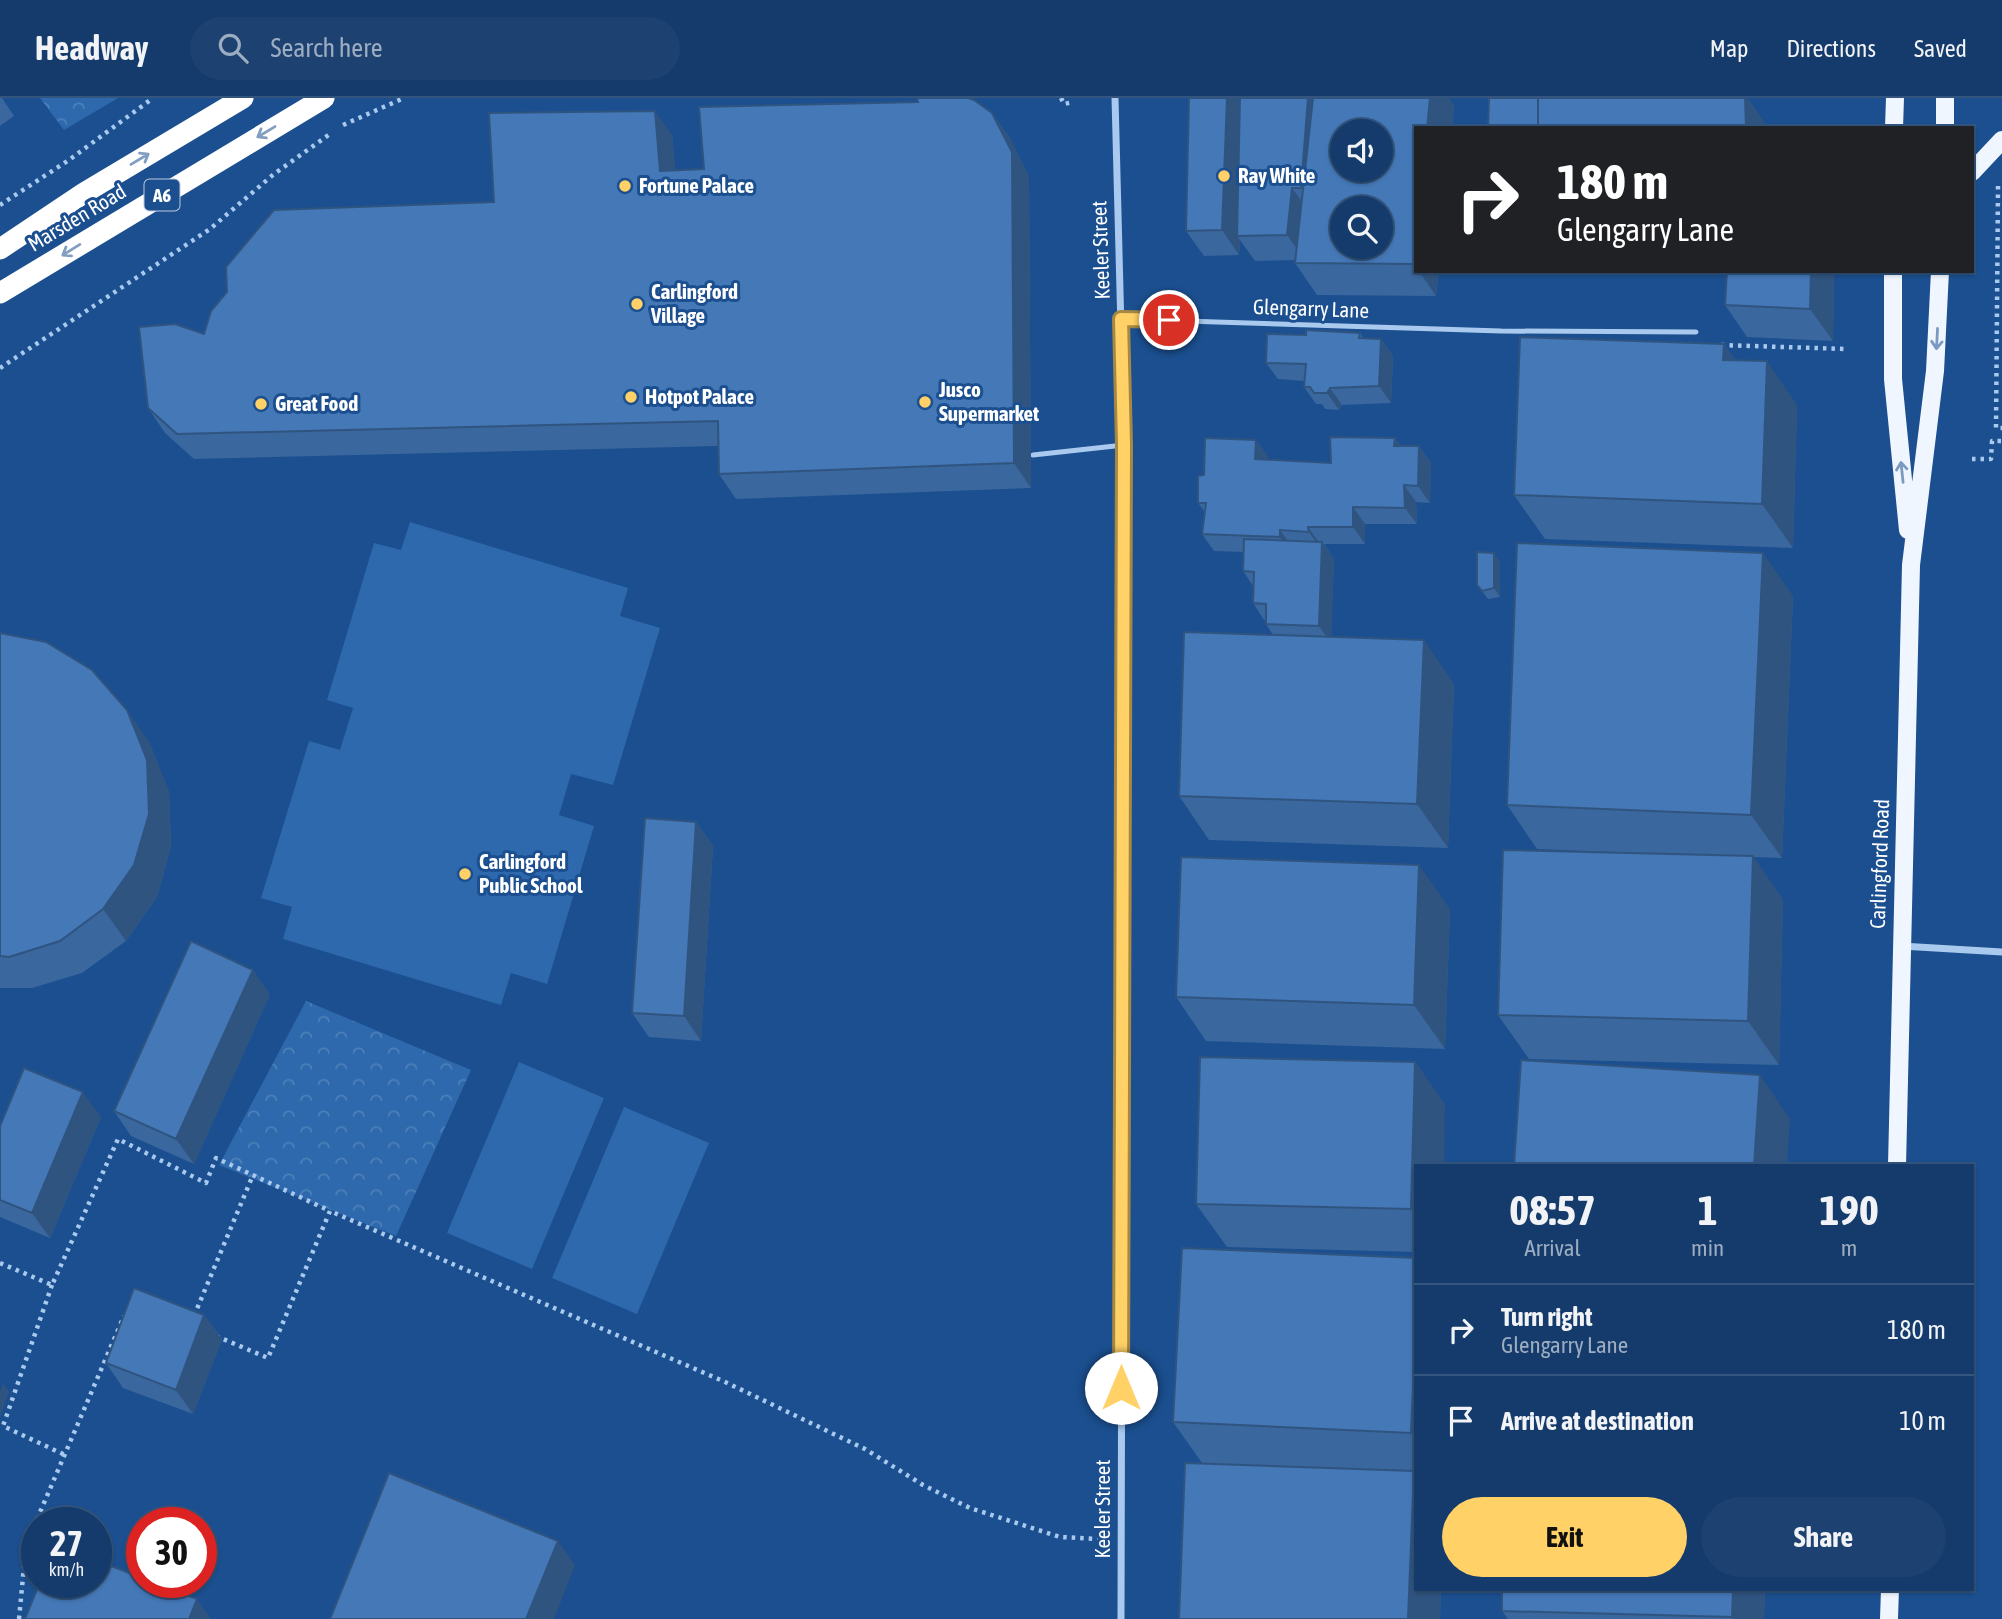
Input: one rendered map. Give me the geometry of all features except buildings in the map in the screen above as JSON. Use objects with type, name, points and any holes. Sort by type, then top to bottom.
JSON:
[{"type":"highway","name":"Marsden Road","points":[[0,249],[84,193],[243,98]]},
{"type":"highway","name":"Marsden Road","points":[[0,293],[324,98]]},
{"type":"main road","points":[[1894,126],[1895,98]]},
{"type":"main road","points":[[1945,98],[1945,126]]},
{"type":"main road","points":[[1974,170],[2002,139]]},
{"type":"main road","name":"Carlingford Road","points":[[1893,273],[1893,379],[1911,565]]},
{"type":"main road","name":"Carlingford Road","points":[[1897,1164],[1911,565],[1935,371],[1940,273]]},
{"type":"main road","points":[[1889,1619],[1890,1591]]},
{"type":"street","name":"Keeler Street","points":[[1115,98],[1124,445],[1121,1619]]},
{"type":"street","points":[[1901,946],[2002,952]]},
{"type":"lane","name":"Glengarry Lane","points":[[1121,319],[1501,331],[1696,332]]},
{"type":"lane","points":[[1033,455],[1124,445]]},
{"type":"path","points":[[0,205],[69,160],[153,98]]},
{"type":"path","points":[[0,368],[210,229],[274,174],[343,125],[404,98]]},
{"type":"path","points":[[1062,98],[1063,104],[1073,103]]},
{"type":"path","points":[[1998,184],[1996,428],[2002,428]]},
{"type":"path","points":[[1696,332],[1717,344],[1846,349]]},
{"type":"path","points":[[1972,459],[1992,459],[1992,441],[2002,441]]},
{"type":"path","points":[[65,1455],[1,1426],[52,1285],[118,1139],[206,1183],[216,1158],[330,1211],[427,1250],[723,1381],[865,1449],[923,1485],[970,1508],[1060,1537],[1120,1540]]},
{"type":"path","points":[[190,1325],[253,1175]]},
{"type":"path","points":[[212,1335],[268,1358],[330,1211]]},
{"type":"path","points":[[0,1263],[52,1285]]},
{"type":"path","points":[[19,1619],[26,1545],[126,1312]]},
{"type":"green space","points":[[40,98],[118,98],[64,130]]},
{"type":"green space","points":[[410,522],[628,588],[620,616],[660,628],[613,785],[571,774],[559,815],[594,826],[547,984],[511,973],[501,1005],[283,939],[292,907],[261,898],[309,741],[340,750],[353,708],[327,700],[374,543],[401,550]]},
{"type":"green space","points":[[306,1001],[471,1070],[396,1236],[219,1165]]},
{"type":"green space","points":[[519,1062],[604,1098],[532,1269],[447,1233]]},
{"type":"green space","points":[[624,1107],[709,1143],[637,1314],[552,1278]]},
{"type":"place","name":"Ray White","points":[[1224,176]]},
{"type":"place","name":"Fortune Palace","points":[[625,186]]},
{"type":"place","name":"Carlingford Village","points":[[637,304]]},
{"type":"place","name":"Hotpot Palace","points":[[631,397]]},
{"type":"place","name":"Jusco Supermarket","points":[[925,402]]},
{"type":"place","name":"Great Food","points":[[261,404]]},
{"type":"place","name":"Carlingford Public School","points":[[465,874]]},
{"type":"route","points":[[1121,1388],[1124,445],[1121,319],[1169,320]]}]
